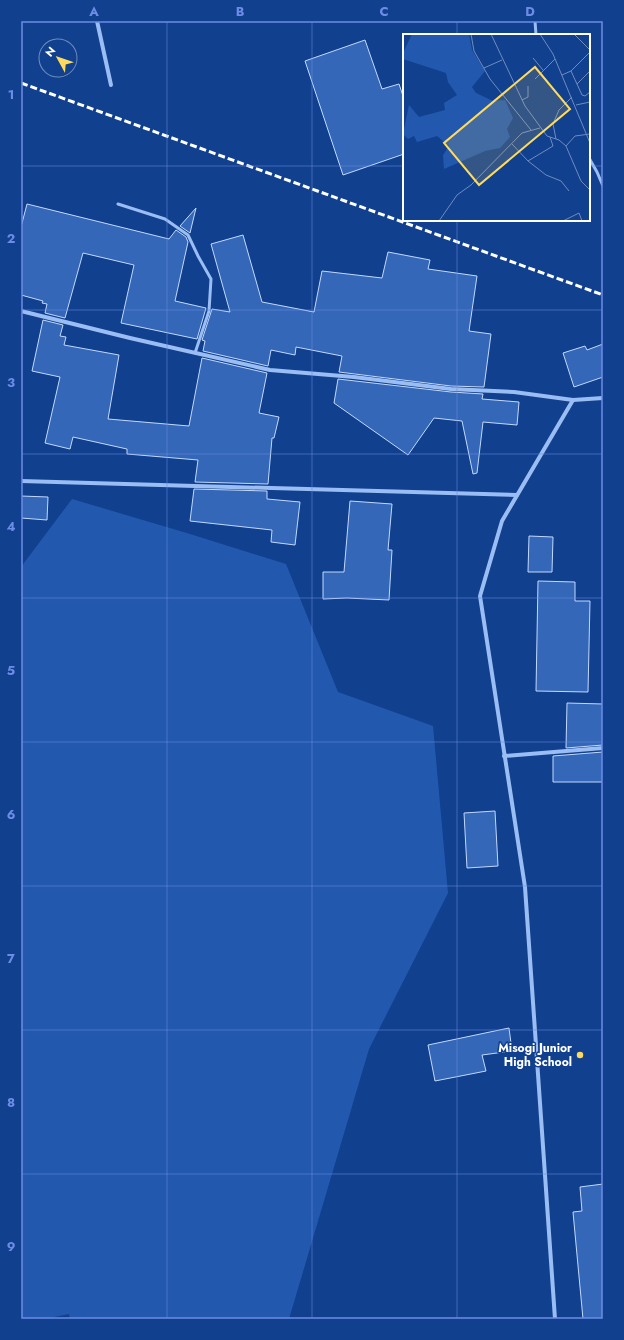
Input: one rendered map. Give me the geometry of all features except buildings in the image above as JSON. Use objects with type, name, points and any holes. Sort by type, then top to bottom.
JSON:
[{"type":"street","points":[[97,21],[111,85]]},
{"type":"street","points":[[21,311],[270,370],[354,377],[451,389],[514,392],[573,400],[603,398]]},
{"type":"street","points":[[555,1319],[525,887],[480,596],[502,521],[573,400]]},
{"type":"street","points":[[21,481],[517,495]]},
{"type":"street","points":[[504,756],[603,748]]},
{"type":"lane","points":[[535,21],[536,34]]},
{"type":"lane","points":[[590,160],[603,186]]},
{"type":"lane","points":[[118,204],[165,218],[188,235],[211,278],[209,311],[195,353]]},
{"type":"shaded area","points":[[72,499],[286,564],[338,692],[433,726],[448,893],[369,1049],[289,1319],[70,1319],[69,1314],[45,1319],[21,1319],[21,567]]},
{"type":"railway","points":[[21,83],[603,295]]},
{"type":"place","name":"Misogi Junior High School","points":[[580,1055]]}]
